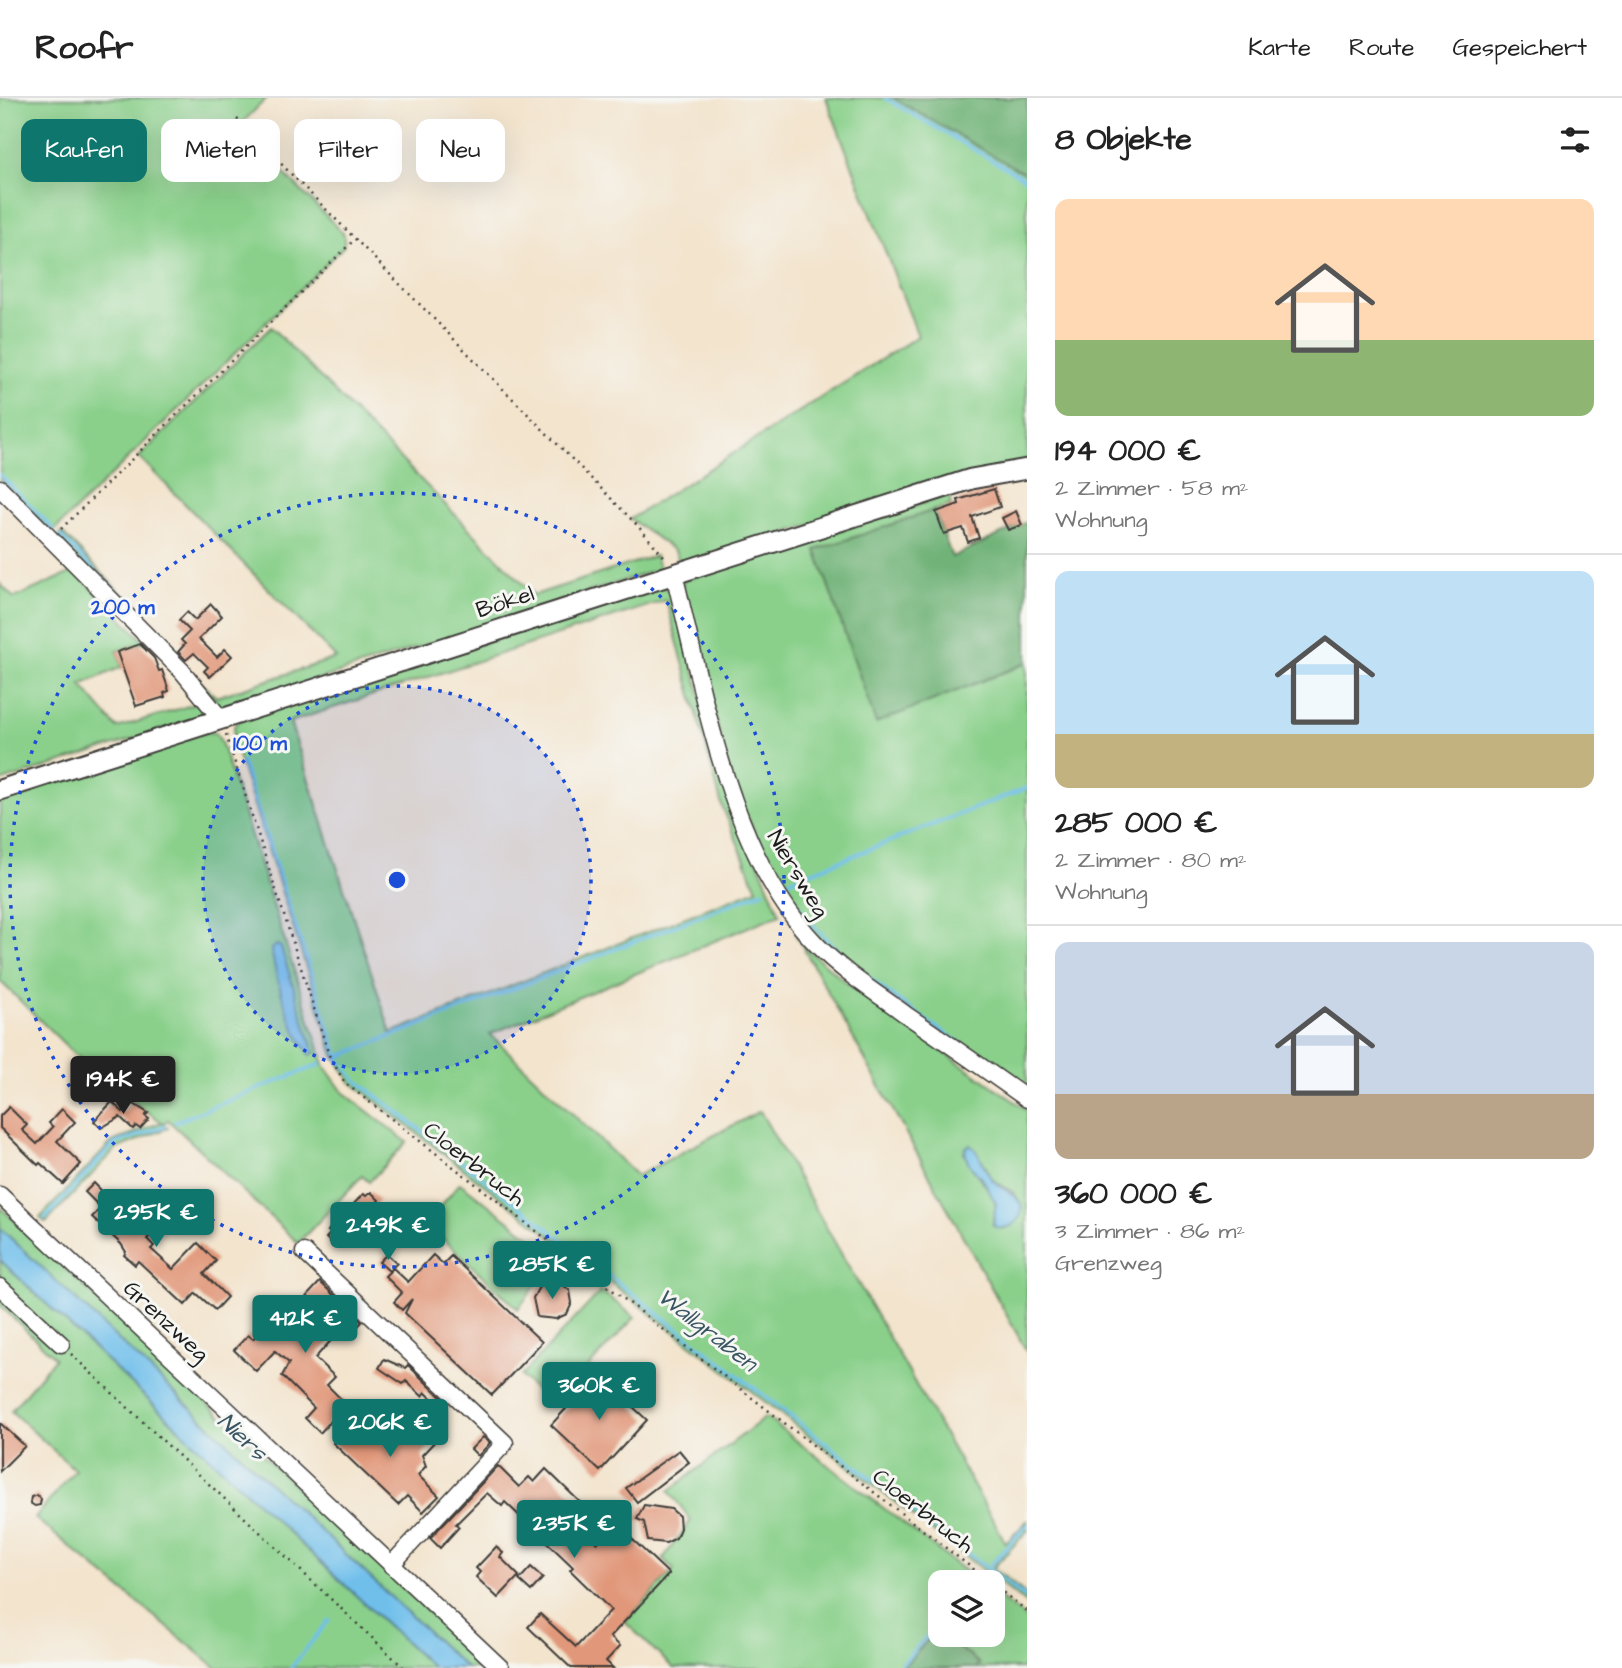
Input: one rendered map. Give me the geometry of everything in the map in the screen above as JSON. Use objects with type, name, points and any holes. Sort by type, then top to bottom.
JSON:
[{"type":"main road","name":"Bökel","points":[[0,790],[971,479],[1027,469]]},
{"type":"street","points":[[0,488],[182,671],[221,719]]},
{"type":"street","name":"Niersweg","points":[[674,574],[736,806],[757,856],[789,911],[817,945],[848,972],[1027,1099]]},
{"type":"street","name":"Grenzweg","points":[[0,1195],[500,1668]]},
{"type":"street","points":[[304,1252],[505,1443],[391,1566]]},
{"type":"street","points":[[0,1287],[61,1344]]},
{"type":"path","points":[[280,163],[637,525],[674,574]]},
{"type":"path","points":[[51,539],[355,240]]},
{"type":"path","name":"Cloerbruch","points":[[221,719],[330,1055],[345,1083],[974,1570]]},
{"type":"path","points":[[61,1344],[404,1668]]},
{"type":"path","name":"Cloerbruch","points":[[1005,1594],[1027,1611]]},
{"type":"green space","points":[[0,98],[267,98],[246,119],[161,119],[161,182],[280,182],[280,169],[344,234],[344,246],[52,533],[0,480]]},
{"type":"green space","points":[[826,98],[893,98],[1027,175],[1027,461],[680,564],[675,551],[630,519],[918,336]]},
{"type":"green space","points":[[893,98],[1027,98],[1027,175]]},
{"type":"green space","points":[[271,327],[534,595],[655,556],[660,569],[224,710],[57,538],[62,533],[178,651],[174,656],[216,697],[336,658],[139,457]]},
{"type":"green space","points":[[949,495],[951,505],[816,550],[876,722],[1027,663],[1027,1093],[868,982],[818,939],[781,888],[733,787],[682,585],[684,580]]},
{"type":"green space","points":[[934,510],[952,557],[1027,522],[1027,663],[876,723],[816,550]]},
{"type":"green space","points":[[75,571],[145,642],[117,651],[122,667],[81,685],[117,728],[201,702],[202,717],[0,782],[0,584],[14,598]]},
{"type":"green space","points":[[661,586],[671,590],[729,793],[780,914],[490,1034],[637,1176],[760,1111],[1006,1543],[1027,1521],[1027,1531],[993,1568],[996,1570],[983,1570],[351,1082],[334,1055],[233,740],[234,726],[240,720]],"holes":[[[666,600],[722,806],[757,889],[391,1033],[290,722]]]},
{"type":"green space","points":[[207,732],[216,733],[221,742],[325,1067],[343,1092],[407,1142],[369,1182],[362,1176],[298,1243],[168,1120],[163,1123],[168,1128],[116,1149],[46,1223],[40,1218],[112,1142],[162,1122],[99,1078],[0,981],[0,797]]},
{"type":"green space","points":[[795,933],[808,950],[859,993],[1027,1110],[1027,1352]],"holes":[[[964,1152],[978,1153],[993,1180],[1013,1192],[1022,1205],[1003,1229],[993,1225],[995,1202]]]},
{"type":"green space","points":[[460,1183],[557,1257],[518,1309],[426,1223]]},
{"type":"green space","points":[[0,1207],[488,1668],[466,1668],[0,1228]]},
{"type":"green space","points":[[0,1260],[433,1668],[217,1668],[35,1518],[75,1470],[11,1411],[55,1358],[0,1305]]},
{"type":"green space","points":[[601,1291],[635,1317],[552,1406],[521,1376]]},
{"type":"green space","points":[[766,1417],[964,1570],[928,1570],[928,1640],[902,1668],[673,1668],[625,1622],[674,1570],[663,1559],[691,1520],[669,1491]]},
{"type":"green space","points":[[1005,1578],[1027,1595],[1027,1604],[1005,1587]]},
{"type":"green space","points":[[1005,1602],[1027,1619],[1027,1668],[976,1668],[979,1663],[958,1647],[1005,1647]]},
{"type":"green space","points":[[928,1640],[928,1647],[957,1647],[980,1664],[976,1668],[902,1668]]},
{"type":"water","points":[[277,945],[281,947],[314,1053],[310,1055],[290,1018],[281,991],[271,949]]},
{"type":"water","points":[[970,1145],[992,1179],[1022,1205],[1019,1219],[1012,1225],[998,1228],[993,1225],[996,1203],[967,1159],[965,1148]]},
{"type":"water","points":[[0,1228],[466,1668],[433,1668],[0,1260]]},
{"type":"building","points":[[994,489],[1000,507],[972,517],[979,538],[968,542],[963,528],[944,534],[936,512],[959,504],[958,500]]},
{"type":"building","points":[[1016,511],[1022,525],[1008,530],[1002,518]]},
{"type":"building","points":[[211,604],[222,616],[199,639],[217,657],[225,649],[232,656],[210,677],[204,671],[208,667],[194,653],[186,660],[178,652],[185,644],[181,640],[190,631],[179,620],[187,612],[195,620]]},
{"type":"building","points":[[140,644],[154,658],[159,671],[162,670],[169,691],[164,693],[165,697],[136,706],[117,652]]},
{"type":"building","points":[[112,1102],[123,1112],[132,1103],[148,1113],[145,1116],[149,1119],[140,1129],[136,1126],[133,1129],[120,1117],[101,1128],[94,1121]]},
{"type":"building","points":[[9,1107],[27,1125],[22,1130],[37,1144],[53,1127],[49,1123],[62,1109],[75,1122],[57,1141],[81,1164],[63,1184],[40,1163],[38,1165],[0,1128],[0,1116]]},
{"type":"building","points":[[94,1183],[120,1210],[130,1200],[141,1210],[147,1204],[152,1209],[157,1205],[169,1216],[147,1239],[154,1246],[151,1249],[173,1269],[198,1243],[216,1261],[204,1274],[227,1297],[215,1310],[196,1293],[185,1305],[138,1261],[135,1265],[124,1255],[126,1252],[121,1244],[92,1217],[101,1208],[85,1192]]},
{"type":"building","points":[[371,1192],[379,1200],[375,1205],[378,1207],[342,1244],[339,1242],[335,1247],[326,1238],[331,1233],[328,1231],[347,1206],[350,1208],[363,1194],[366,1196]]},
{"type":"building","points":[[387,1254],[397,1263],[389,1271],[379,1262]]},
{"type":"building","points":[[433,1255],[443,1264],[451,1256],[542,1342],[492,1395],[405,1313],[412,1299],[402,1310],[394,1302],[402,1293],[385,1276],[393,1268],[408,1282]]},
{"type":"building","points":[[549,1281],[561,1283],[570,1291],[572,1303],[567,1314],[556,1319],[537,1317],[533,1298],[539,1287]]},
{"type":"building","points":[[320,1282],[362,1322],[354,1330],[347,1323],[315,1358],[335,1377],[327,1385],[346,1404],[320,1433],[305,1418],[314,1408],[282,1376],[289,1363],[275,1351],[256,1371],[234,1350],[248,1335],[253,1339],[270,1320],[280,1330],[288,1321],[306,1335],[326,1313],[307,1296]]},
{"type":"building","points":[[384,1359],[405,1368],[408,1365],[445,1401],[440,1406],[425,1392],[422,1396],[406,1381],[403,1384],[379,1368]]},
{"type":"building","points":[[598,1374],[647,1420],[600,1471],[551,1425]]},
{"type":"building","points":[[370,1405],[382,1416],[369,1431],[386,1447],[409,1425],[422,1437],[429,1430],[438,1438],[422,1455],[426,1466],[418,1475],[439,1496],[423,1512],[407,1496],[398,1505],[333,1443]]},
{"type":"building","points":[[401,1407],[409,1415],[398,1427],[390,1419]]},
{"type":"building","points":[[0,1423],[25,1446],[0,1471]]},
{"type":"building","points":[[483,1437],[490,1443],[478,1456],[471,1449]]},
{"type":"building","points":[[679,1450],[689,1462],[637,1502],[626,1488]]},
{"type":"building","points":[[498,1466],[519,1487],[529,1477],[534,1482],[546,1469],[585,1507],[573,1520],[597,1543],[615,1523],[669,1574],[610,1637],[620,1646],[606,1661],[613,1668],[571,1668],[528,1627],[540,1614],[576,1647],[611,1610],[570,1570],[573,1567],[505,1502],[502,1506],[487,1493],[456,1524],[459,1527],[440,1548],[430,1538]]},
{"type":"building","points":[[37,1495],[41,1499],[40,1505],[35,1506],[30,1503],[31,1497]]},
{"type":"building","points":[[644,1505],[671,1509],[679,1516],[680,1528],[676,1538],[666,1543],[648,1541],[644,1522],[637,1519]]},
{"type":"building","points":[[496,1547],[503,1553],[500,1557],[519,1576],[498,1598],[476,1577],[480,1572],[476,1568]]},
{"type":"building","points":[[531,1567],[543,1578],[531,1591],[519,1580]]},
{"type":"waterway","points":[[885,98],[1027,180]]},
{"type":"waterway","points":[[0,475],[54,530]]},
{"type":"waterway","points":[[60,536],[175,652]]},
{"type":"waterway","points":[[242,762],[338,1057],[764,891]]},
{"type":"waterway","points":[[1027,788],[783,883],[804,914],[861,971],[893,997],[1027,1088]]},
{"type":"waterway","name":"Wallgraben","points":[[338,1058],[356,1080],[1027,1599]]},
{"type":"waterway","name":"Wallgraben","points":[[175,1122],[321,1064]]},
{"type":"waterway","name":"Wallgraben","points":[[45,1219],[114,1144],[165,1126]]},
{"type":"waterway","points":[[991,1565],[1027,1525]]},
{"type":"waterway","points":[[291,1668],[329,1620]]},
{"type":"waterway","points":[[898,1668],[928,1635]]},
{"type":"water label","name":"Niers","points":[[242,1437]]}]
